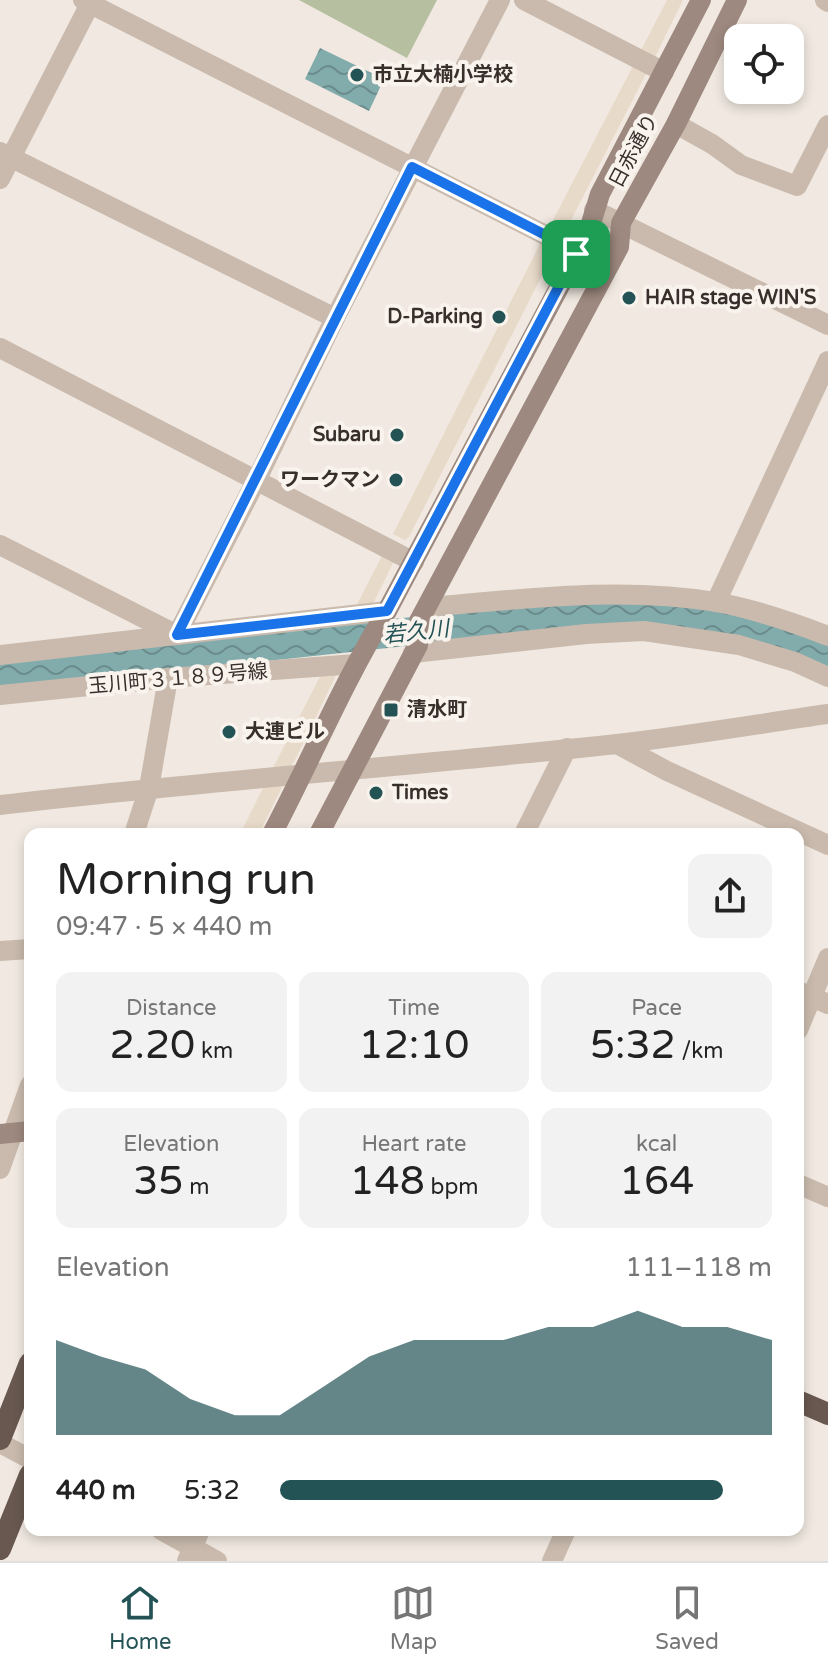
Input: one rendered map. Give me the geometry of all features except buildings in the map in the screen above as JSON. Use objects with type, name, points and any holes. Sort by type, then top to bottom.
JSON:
[{"type":"highway","points":[[0,1441],[24,1379]]},
{"type":"highway","points":[[804,1404],[828,1414]]},
{"type":"highway","points":[[0,1549],[24,1490]]},
{"type":"main road","name":"日赤通り","points":[[275,828],[359,658],[414,562],[588,233],[594,210],[701,0]]},
{"type":"main road","name":"日赤通り","points":[[423,614],[619,247],[621,223],[676,124],[737,0]]},
{"type":"main road","points":[[322,828],[416,649],[423,614]]},
{"type":"street","points":[[0,545],[177,635],[335,318],[500,0]]},
{"type":"street","points":[[524,0],[664,72]]},
{"type":"street","points":[[0,179],[6,155],[88,1],[561,243],[576,254]]},
{"type":"street","points":[[676,124],[741,165],[797,186],[828,125]]},
{"type":"street","points":[[6,155],[335,318]]},
{"type":"street","points":[[594,210],[828,325]]},
{"type":"street","points":[[0,348],[414,562]]},
{"type":"street","points":[[716,602],[828,361]]},
{"type":"street","points":[[423,614],[575,595],[660,597],[716,602],[783,619],[828,636]]},
{"type":"street","name":"玉川町３１８９号線","points":[[0,655],[387,611]]},
{"type":"street","points":[[416,649],[644,631],[739,645],[795,662],[828,677]]},
{"type":"street","name":"玉川町３１８９号線","points":[[0,695],[359,658]]},
{"type":"street","points":[[136,828],[149,788],[168,678]]},
{"type":"street","points":[[0,805],[617,744],[828,714]]},
{"type":"street","points":[[617,744],[667,771],[791,828]]},
{"type":"street","points":[[527,828],[567,748]]},
{"type":"street","points":[[804,834],[828,845]]},
{"type":"street","points":[[0,951],[24,949]]},
{"type":"street","points":[[804,1017],[828,958]]},
{"type":"street","points":[[0,1169],[24,1103]]},
{"type":"street","points":[[804,1187],[828,1197]]},
{"type":"street","points":[[0,1441],[24,1455]]},
{"type":"street","points":[[173,1536],[217,1561]]},
{"type":"street","points":[[552,1561],[563,1536]]},
{"type":"green space","points":[[299,0],[437,0],[407,58]]},
{"type":"shaded area","points":[[667,0],[683,0],[654,59],[638,56]]},
{"type":"shaded area","points":[[634,64],[647,72],[564,229],[552,222]]},
{"type":"shaded area","points":[[541,242],[553,248],[554,252],[405,540],[393,534]]},
{"type":"shaded area","points":[[385,550],[395,559],[371,608],[353,612]]},
{"type":"shaded area","points":[[327,663],[341,665],[294,762],[290,766],[273,768]]},
{"type":"shaded area","points":[[266,782],[283,785],[262,828],[243,828]]},
{"type":"water","points":[[320,48],[384,79],[369,111],[305,79]]},
{"type":"water","name":"若久川","points":[[575,600],[690,604],[828,640],[828,672],[740,641],[461,640],[0,690],[0,660]]},
{"type":"place","name":"市立大楠小学校","points":[[357,75]]},
{"type":"place","name":"HAIR stage WIN'S","points":[[629,298]]},
{"type":"place","name":"D-Parking","points":[[499,317]]},
{"type":"place","name":"Subaru","points":[[397,435]]},
{"type":"place","name":"ワークマン","points":[[396,480]]},
{"type":"place","name":"清水町","points":[[391,710]]},
{"type":"place","name":"大連ビル","points":[[229,732]]},
{"type":"place","name":"Times","points":[[376,793]]},
{"type":"route","points":[[412,167],[561,243],[576,254],[387,611],[177,635],[412,167]]}]
